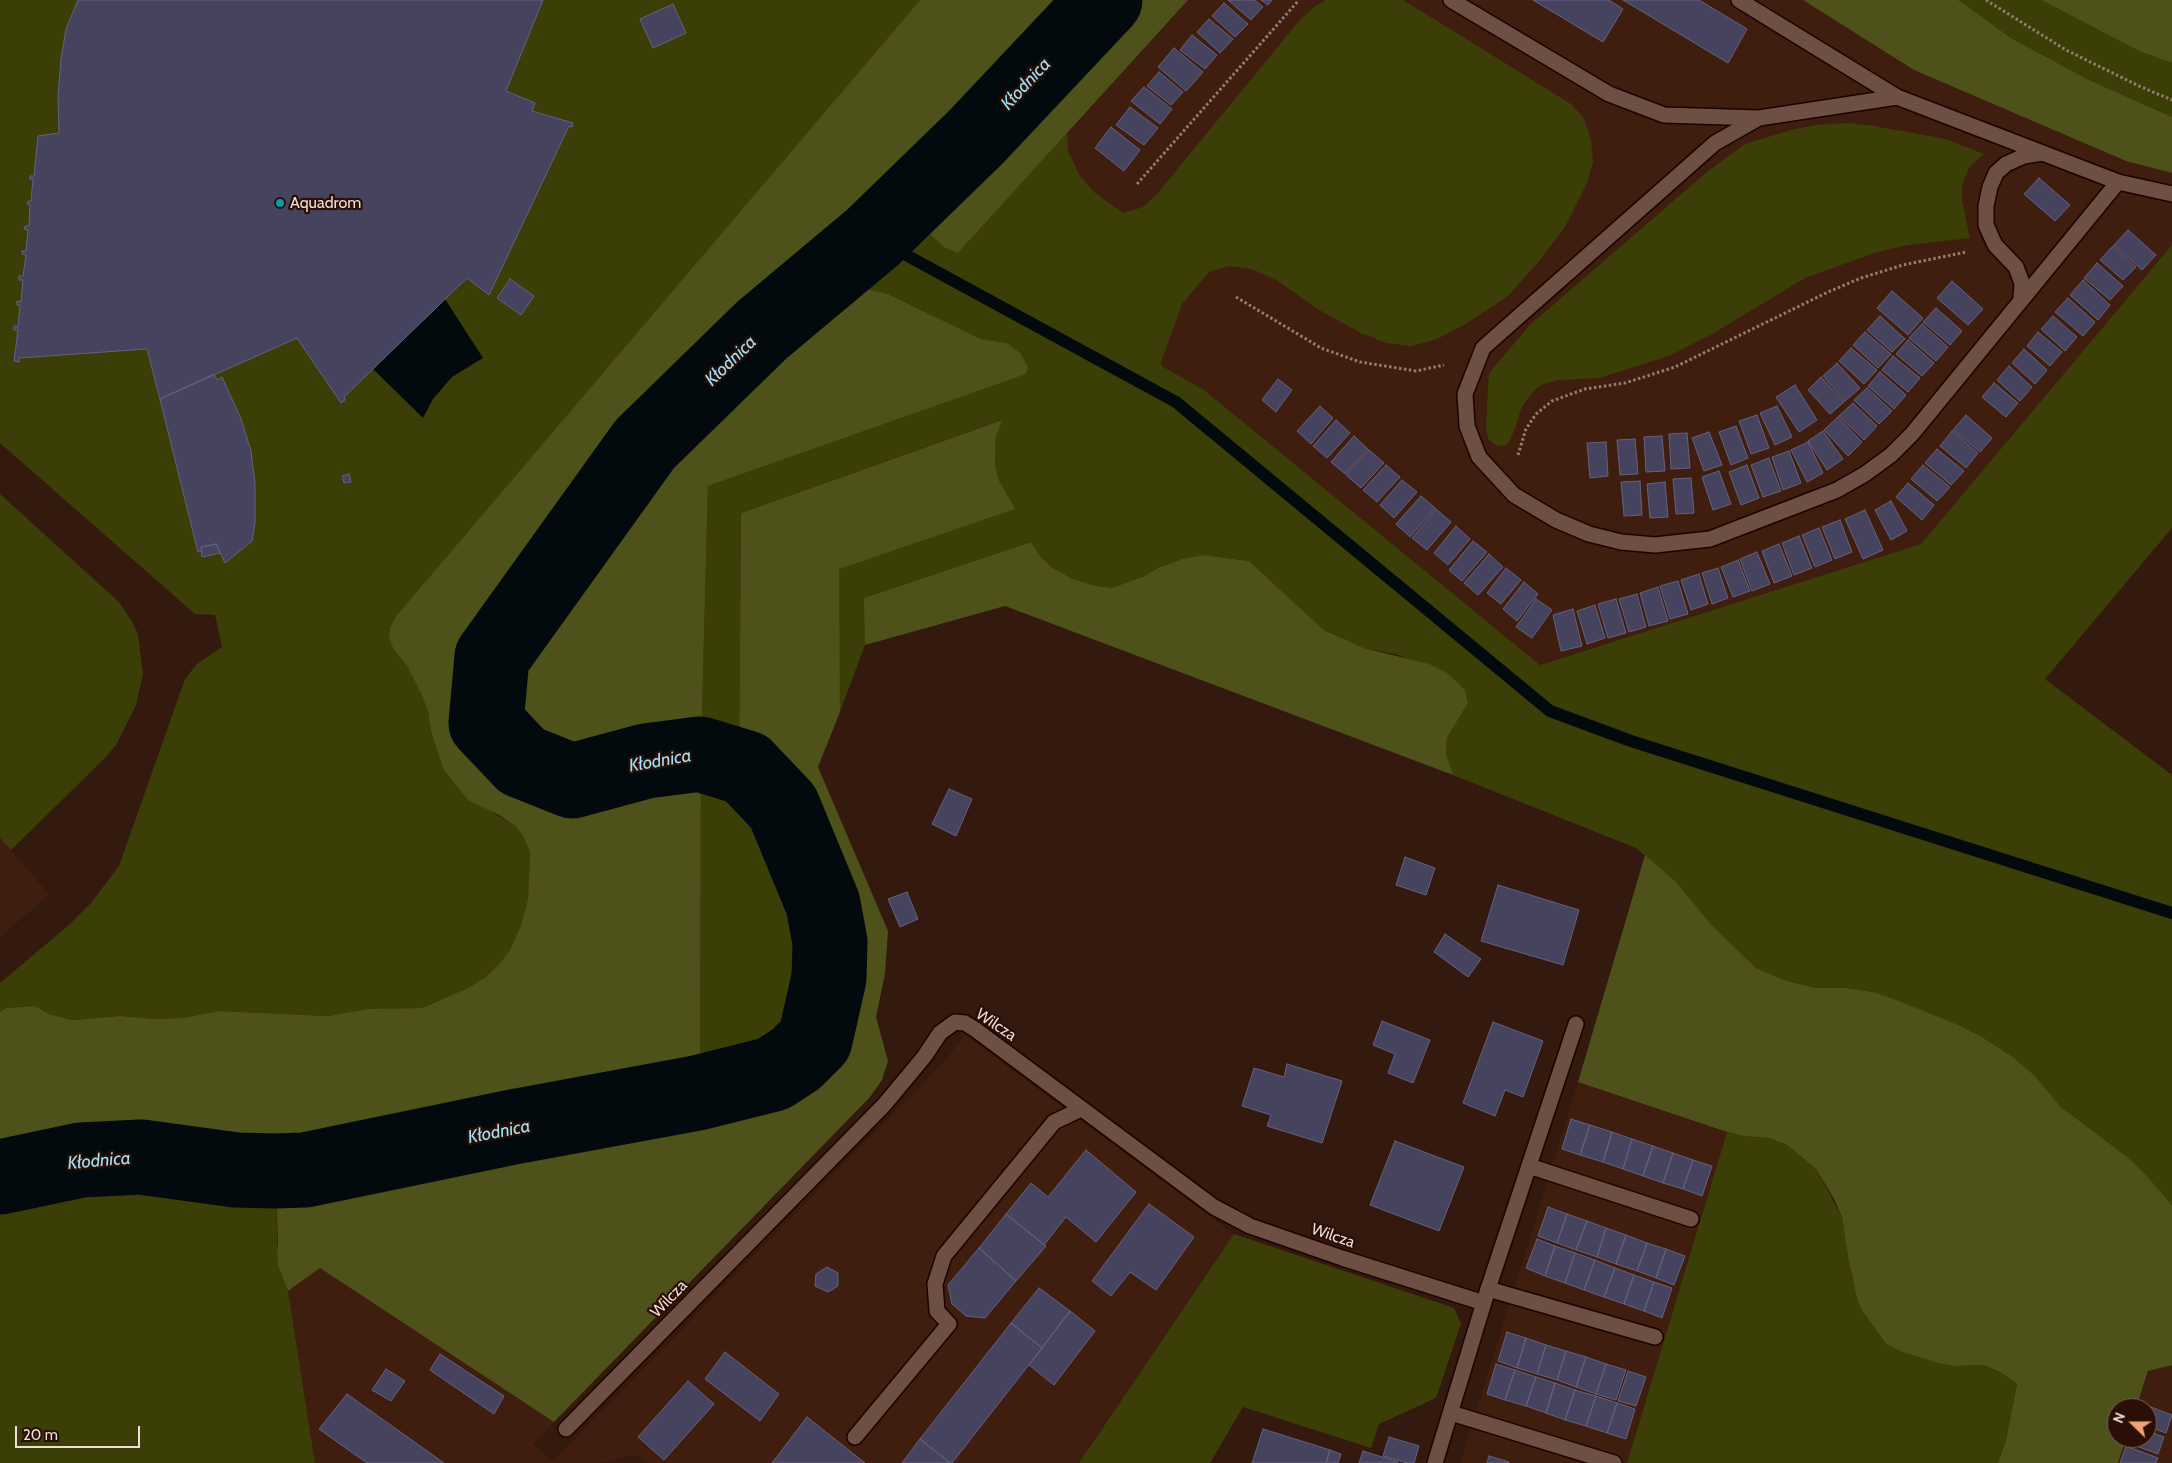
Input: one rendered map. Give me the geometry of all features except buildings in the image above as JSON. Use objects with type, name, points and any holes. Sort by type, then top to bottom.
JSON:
[{"type":"street","points":[[1451,0],[1610,94],[1664,115],[1759,118],[1897,97]]},
{"type":"street","points":[[1739,0],[1897,97],[2118,182],[2172,194]]},
{"type":"street","points":[[1759,118],[1716,143],[1483,348],[1465,394],[1467,426],[1479,456],[1514,495],[1556,520],[1589,534],[1621,542],[1655,545],[1710,539],[1837,490],[1865,474],[1891,455],[1912,434],[2021,298],[2118,182]]},
{"type":"street","points":[[2021,298],[2022,283],[2016,267],[1995,245],[1986,225],[1986,206],[1990,187],[1996,173],[2006,164],[2024,156],[2042,153]]},
{"type":"street","name":"Wilcza","points":[[566,1429],[884,1105],[947,1026],[955,1022],[965,1024],[976,1030],[1214,1207],[1250,1226],[1342,1258],[1655,1338]]},
{"type":"street","points":[[1435,1463],[1486,1296],[1576,1024]]},
{"type":"street","points":[[856,1437],[949,1324],[937,1311],[935,1284],[944,1256],[1054,1122],[1081,1109]]},
{"type":"street","points":[[1529,1166],[1691,1219]]},
{"type":"street","points":[[1451,1413],[1614,1463]]},
{"type":"path","points":[[1137,184],[1299,0]]},
{"type":"path","points":[[1986,0],[2066,50],[2138,86],[2172,100]]},
{"type":"path","points":[[1527,503],[1517,470],[1518,452],[1526,429],[1536,414],[1552,400],[1585,389],[1645,378],[1675,367],[1828,292],[1904,264],[1965,252],[1983,251],[2004,254]]},
{"type":"path","points":[[1236,297],[1321,348],[1360,362],[1378,366],[1416,371],[1461,360],[1483,348]]},
{"type":"shaded area","points":[[0,0],[920,0],[397,615],[394,650],[407,666],[421,692],[428,711],[431,731],[438,749],[484,807],[515,826],[523,836],[530,852],[528,899],[521,925],[510,950],[487,976],[468,988],[422,1008],[386,1009],[328,1016],[220,1011],[182,1018],[157,1019],[120,1016],[73,1020],[49,1014],[35,1006],[7,1008],[0,1012],[0,983],[70,924],[91,903],[119,866],[185,679],[197,664],[222,647],[215,615],[195,614],[0,443]]},
{"type":"shaded area","points":[[1188,0],[1803,0],[1914,70],[2126,161],[2172,173],[2172,245],[1921,544],[1540,665],[1204,390],[958,253]]},
{"type":"shaded area","points":[[1326,0],[1403,0],[1571,104],[1583,117],[1591,139],[1593,162],[1587,183],[1565,227],[1539,261],[1508,296],[1464,325],[1437,339],[1411,346],[1386,343],[1361,333],[1319,310],[1278,281],[1252,269],[1229,266],[1209,272],[1182,304],[1160,365],[1204,390],[1540,665],[1921,544],[2172,245],[2172,528],[2045,679],[2172,775],[2172,1205],[2126,1156],[2061,1107],[2035,1076],[2013,1057],[1982,1037],[1954,1023],[1873,992],[1847,988],[1817,988],[1787,981],[1756,968],[1711,924],[1675,881],[1636,848],[1453,775],[1446,753],[1447,738],[1468,703],[1465,690],[1399,655],[1364,648],[1324,630],[1249,561],[1203,555],[1182,559],[1112,588],[1092,585],[1073,579],[1051,567],[1040,556],[1031,542],[865,598],[865,645],[840,712],[833,570],[998,479],[995,463],[995,440],[1001,420],[741,513],[739,762],[701,751],[708,486],[1025,374],[1028,367],[1007,343],[981,339],[888,294],[849,289],[840,290],[820,285],[879,237],[916,201],[930,234],[958,253],[1067,133],[1068,151],[1080,176],[1095,193],[1123,213],[1143,207],[1157,194],[1299,21],[1315,6]]},
{"type":"shaded area","points":[[1956,0],[2041,0],[2139,51],[2172,63],[2172,117],[2089,80],[2011,38]]},
{"type":"shaded area","points":[[1845,123],[1868,125],[1946,139],[1984,154],[1970,166],[1962,185],[1962,201],[1970,238],[1908,245],[1877,252],[1805,278],[1712,334],[1669,356],[1599,378],[1559,380],[1543,384],[1532,392],[1521,409],[1515,429],[1507,445],[1497,446],[1488,439],[1486,426],[1489,373],[1531,324],[1707,172],[1745,144],[1791,130],[1817,125]]},
{"type":"shaded area","points":[[445,299],[483,358],[452,377],[433,399],[423,418],[373,369]]},
{"type":"shaded area","points":[[0,494],[119,602],[138,634],[143,675],[136,705],[116,745],[11,850],[0,838]]},
{"type":"shaded area","points":[[701,758],[744,771],[781,808],[821,905],[828,942],[826,977],[812,1037],[793,1056],[771,1070],[700,1086]]},
{"type":"shaded area","points":[[0,838],[49,894],[0,938]]},
{"type":"shaded area","points":[[965,1035],[1234,1234],[1079,1463],[647,1463],[635,1455],[600,1463],[315,1463],[288,1291],[320,1268],[554,1422],[533,1444],[553,1461],[944,1062]]},
{"type":"shaded area","points":[[1578,1082],[1727,1132],[1627,1463],[1460,1463]]},
{"type":"shaded area","points":[[1727,1132],[1743,1136],[1769,1138],[1787,1145],[1816,1169],[1842,1217],[1852,1279],[1863,1312],[1886,1344],[1902,1352],[1938,1363],[1954,1366],[1984,1365],[2000,1372],[2017,1384],[2006,1440],[1998,1463],[1627,1463]]},
{"type":"shaded area","points":[[154,1171],[228,1184],[257,1194],[276,1195],[278,1266],[288,1291],[315,1463],[0,1463],[0,1189],[82,1172]]},
{"type":"shaded area","points":[[1234,1234],[1454,1308],[1461,1323],[1436,1398],[1379,1424],[1371,1448],[1243,1407],[1210,1463],[1079,1463]]},
{"type":"shaded area","points":[[2172,1365],[2172,1463],[2118,1463],[2123,1448],[2157,1448],[2157,1398],[2139,1398],[2148,1371]]},
{"type":"green space","points":[[920,0],[1101,0],[969,138],[870,234],[760,326],[642,441],[489,655],[484,725],[519,764],[573,785],[646,764],[701,758],[700,1086],[270,1162],[143,1147],[75,1151],[0,1166],[0,1012],[6,1008],[35,1006],[49,1014],[73,1020],[120,1016],[157,1019],[182,1018],[220,1011],[328,1016],[368,1009],[422,1008],[468,988],[487,976],[501,962],[510,950],[521,925],[528,899],[530,852],[523,836],[515,826],[499,815],[468,800],[444,770],[431,731],[428,711],[407,666],[394,650],[389,638],[390,628],[397,615]]},
{"type":"green space","points":[[1111,0],[1188,0],[958,253],[944,247],[930,234],[916,201],[974,144]]},
{"type":"green space","points":[[1803,0],[1958,0],[2011,38],[2089,80],[2172,117],[2172,173],[2126,161],[1914,70]]},
{"type":"green space","points":[[2041,0],[2172,0],[2172,63],[2139,51]]},
{"type":"green space","points":[[820,285],[839,290],[865,289],[888,294],[981,339],[1007,343],[1021,354],[1028,367],[1026,374],[708,486],[701,751],[644,756],[571,778],[524,759],[490,723],[495,657],[648,446],[766,332]]},
{"type":"green space","points":[[1002,420],[995,440],[995,463],[998,479],[1015,509],[839,569],[840,712],[818,767],[888,931],[885,974],[876,1017],[888,1061],[882,1080],[870,1097],[554,1422],[320,1268],[288,1291],[278,1266],[276,1195],[284,1187],[294,1182],[699,1098],[775,1078],[798,1062],[818,1041],[833,976],[833,940],[826,902],[785,805],[747,766],[739,762],[741,513]]},
{"type":"green space","points":[[1031,542],[1040,556],[1051,567],[1073,579],[1092,585],[1112,588],[1182,559],[1203,555],[1249,561],[1324,630],[1364,648],[1429,664],[1447,673],[1465,690],[1468,703],[1447,738],[1446,753],[1453,775],[1005,606],[865,645],[864,598]]},
{"type":"green space","points":[[1645,855],[1675,881],[1711,924],[1756,968],[1787,981],[1817,988],[1847,988],[1873,992],[1891,998],[1954,1023],[1982,1037],[2013,1057],[2035,1076],[2061,1107],[2126,1156],[2172,1205],[2172,1365],[2148,1371],[2139,1398],[2107,1398],[2107,1448],[2123,1448],[2118,1463],[1998,1463],[2006,1440],[2017,1384],[2000,1372],[1984,1365],[1954,1366],[1938,1363],[1902,1352],[1886,1344],[1863,1312],[1857,1298],[1842,1217],[1834,1199],[1816,1169],[1787,1145],[1769,1138],[1743,1136],[1727,1132],[1578,1082]]},
{"type":"waterway","name":"Kłodnica","points":[[0,1177],[81,1160],[141,1157],[236,1170],[305,1170],[513,1127],[697,1093],[773,1074],[796,1059],[815,1040],[829,978],[830,942],[823,904],[783,807],[746,768],[700,754],[646,761],[572,781],[522,761],[486,723],[492,657],[645,444],[762,330],[873,237],[976,137],[1105,0]]},
{"type":"waterway","points":[[873,237],[1176,402],[1550,711],[1631,741],[2172,913]]},
{"type":"place","name":"Aquadrom","points":[[280,203]]}]
